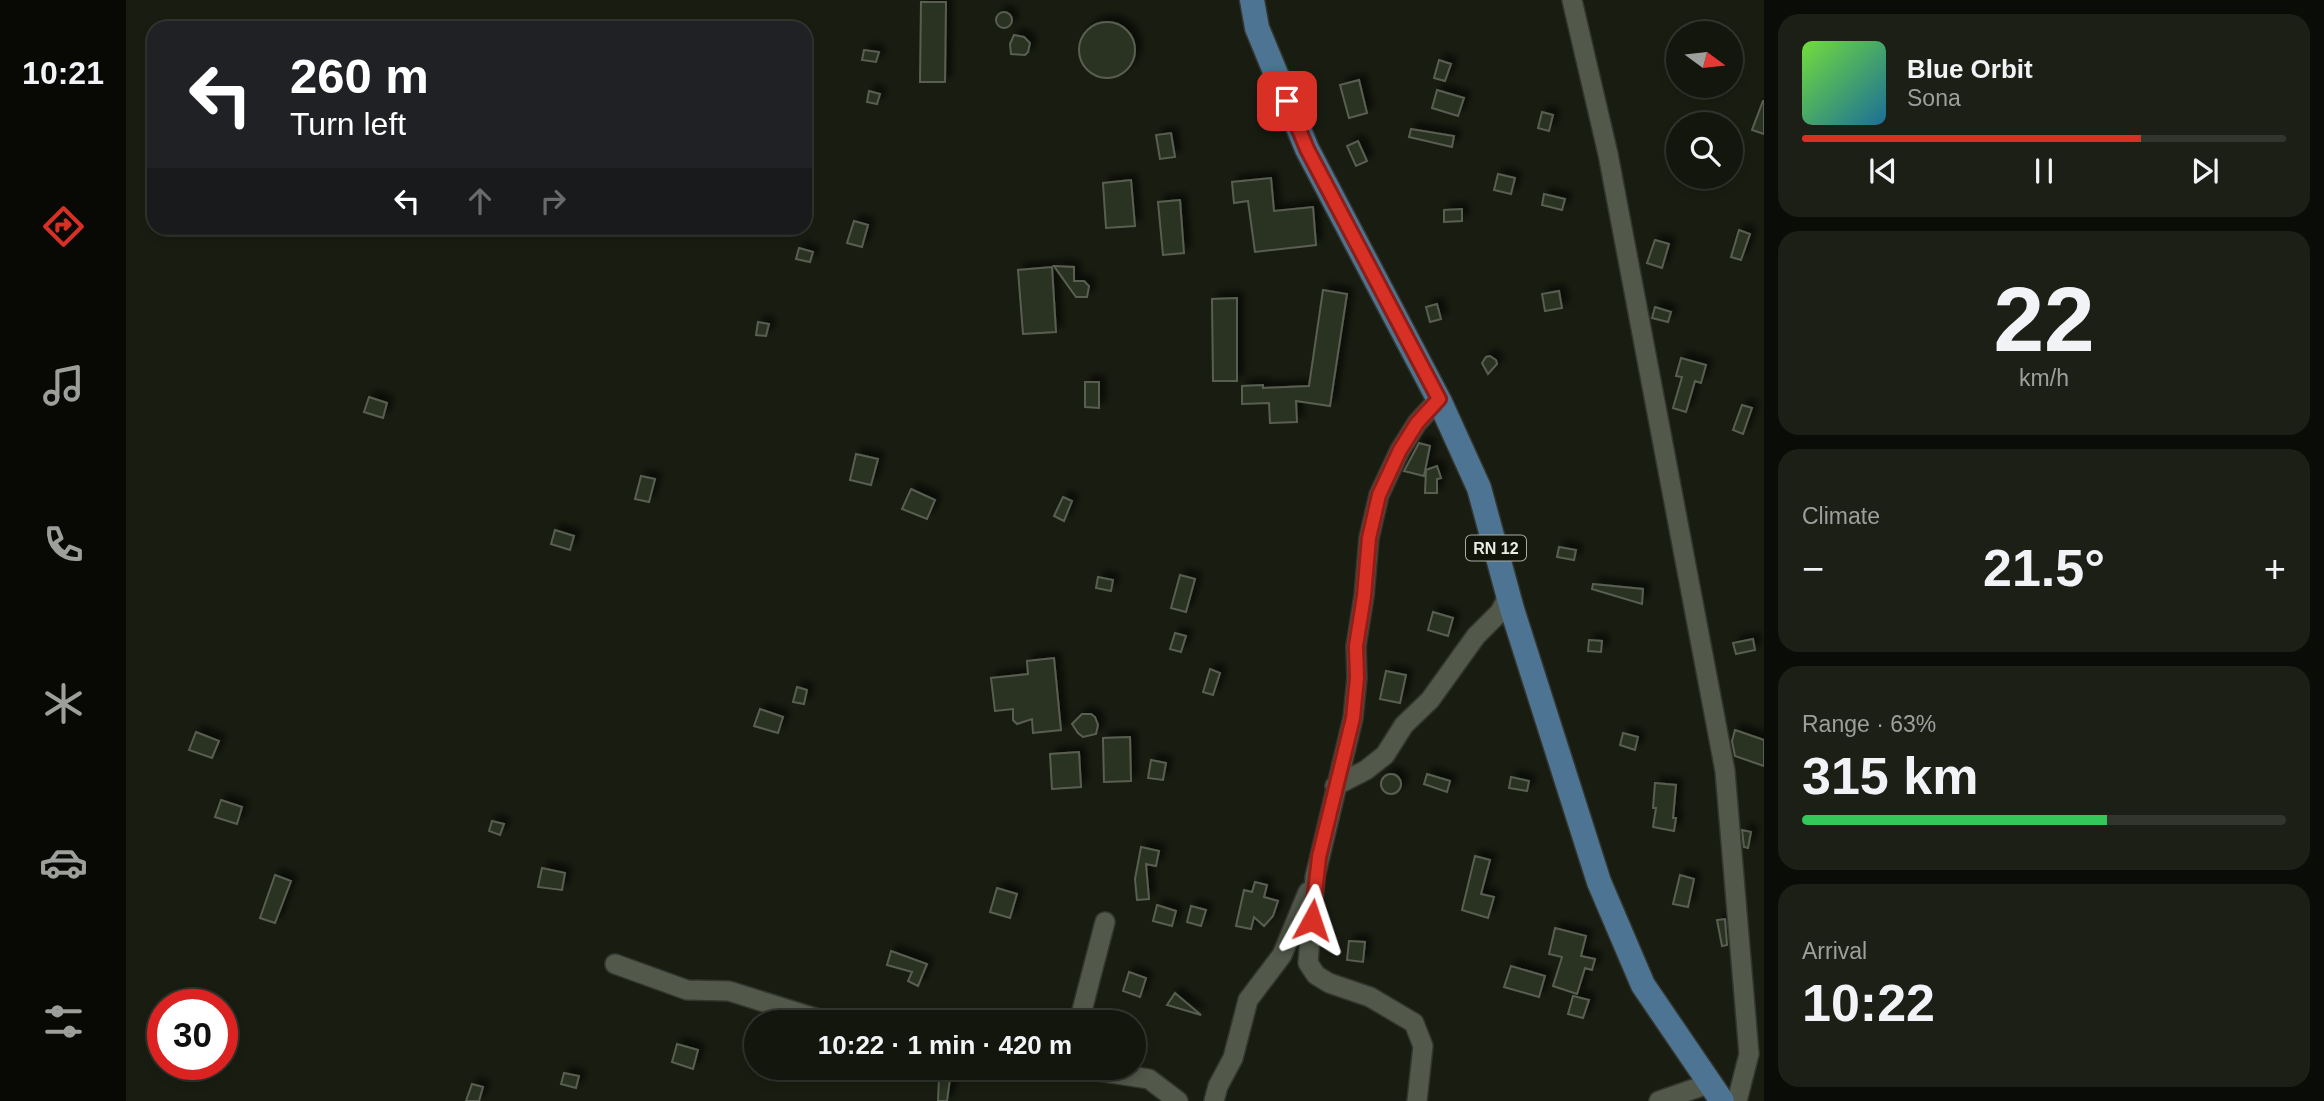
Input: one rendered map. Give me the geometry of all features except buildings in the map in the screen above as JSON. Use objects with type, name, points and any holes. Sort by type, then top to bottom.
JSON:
[{"type":"main road","name":"RN 12","points":[[1252,0],[1257,28],[1307,149],[1439,399],[1479,488],[1511,609],[1599,883],[1643,985],[1717,1092]]},
{"type":"street","points":[[1572,0],[1608,154],[1725,771],[1749,1054],[1737,1101]]},
{"type":"street","points":[[1416,1101],[1423,1046],[1414,1023],[1370,997],[1322,979],[1308,962],[1315,877],[1353,718],[1357,678],[1356,646],[1369,538],[1379,495],[1400,450],[1417,423],[1439,399]]},
{"type":"street","points":[[1335,786],[1366,770],[1385,755],[1404,725],[1430,700],[1476,635],[1500,612],[1509,595]]},
{"type":"street","points":[[1214,1101],[1218,1086],[1233,1058],[1248,1000],[1282,955],[1315,877]]},
{"type":"street","points":[[1082,1010],[1105,922]]},
{"type":"street","points":[[615,964],[687,990],[729,991],[790,1010]]},
{"type":"street","points":[[1146,1078],[1178,1101]]},
{"type":"street","points":[[1659,1101],[1717,1092]]},
{"type":"route","points":[[1287,101],[1307,149],[1439,399],[1417,423],[1400,450],[1379,495],[1369,538],[1356,646],[1357,678],[1353,718],[1319,857],[1312,920]]}]
